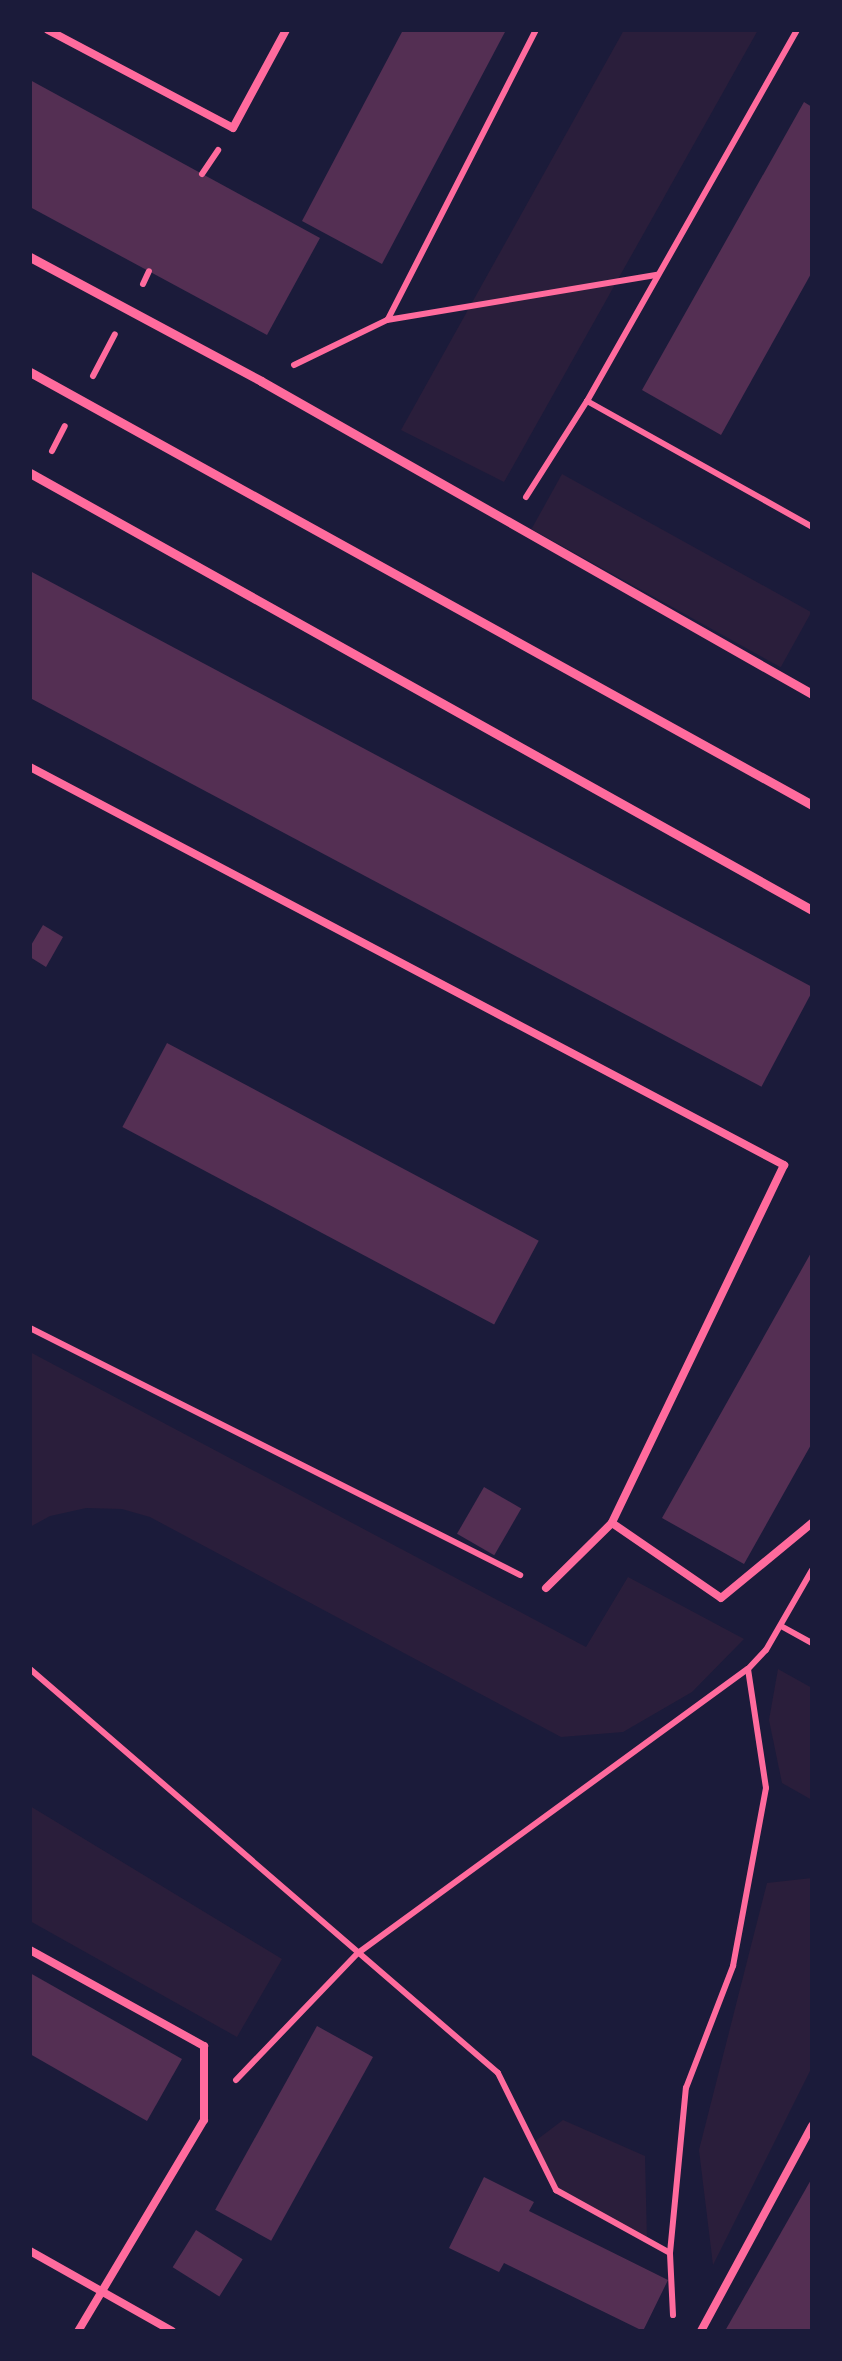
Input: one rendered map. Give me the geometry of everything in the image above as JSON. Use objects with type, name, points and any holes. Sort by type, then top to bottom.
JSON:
[{"type":"street","points":[[30,257],[261,381],[812,694]]},
{"type":"street","points":[[30,372],[812,805]]},
{"type":"street","points":[[30,473],[812,910]]},
{"type":"lane","points":[[48,30],[232,128],[286,30]]},
{"type":"lane","points":[[30,766],[784,1165],[612,1523],[546,1588]]},
{"type":"lane","points":[[612,1523],[721,1598],[812,1523]]},
{"type":"lane","points":[[30,1950],[204,2046],[204,2120],[78,2331]]},
{"type":"lane","points":[[701,2331],[812,2126]]},
{"type":"lane","points":[[30,2251],[172,2331]]},
{"type":"path","points":[[388,320],[536,30]]},
{"type":"path","points":[[509,522],[587,401],[797,30]]},
{"type":"path","points":[[261,381],[388,320],[658,274]]},
{"type":"path","points":[[587,401],[812,527]]},
{"type":"path","points":[[30,1328],[546,1588]]},
{"type":"path","points":[[204,2120],[260,2050],[358,1953],[748,1669],[781,1626],[812,1570]]},
{"type":"path","points":[[781,1626],[812,1643]]},
{"type":"path","points":[[674,2331],[670,2253],[686,2088],[733,1966],[766,1788],[748,1669]]},
{"type":"path","points":[[30,1670],[498,2074],[556,2190],[670,2253]]},
{"type":"shaded area","points":[[624,30],[758,30],[504,482],[401,430]]},
{"type":"shaded area","points":[[562,474],[811,612],[781,667],[531,529]]},
{"type":"shaded area","points":[[30,1352],[586,1647],[628,1577],[744,1639],[692,1692],[623,1732],[561,1737],[150,1517],[122,1509],[86,1508],[50,1516],[30,1527]]},
{"type":"shaded area","points":[[778,1669],[812,1688],[812,1800],[782,1783],[769,1720]]},
{"type":"shaded area","points":[[30,1806],[282,1959],[237,2037],[30,1921]]},
{"type":"shaded area","points":[[812,1878],[812,2067],[713,2265],[699,2150],[767,1883]]},
{"type":"shaded area","points":[[563,2120],[645,2156],[647,2241],[556,2190],[530,2145]]},
{"type":"building","points":[[403,30],[506,30],[382,264],[302,221]]},
{"type":"building","points":[[30,80],[320,238],[267,335],[30,207]]},
{"type":"building","points":[[804,102],[812,107],[812,272],[721,435],[642,390]]},
{"type":"building","points":[[30,571],[812,987],[761,1087],[30,698]]},
{"type":"building","points":[[43,925],[63,937],[46,967],[30,957],[30,947]]},
{"type":"building","points":[[167,1043],[539,1241],[494,1325],[122,1127]]},
{"type":"building","points":[[812,1251],[812,1443],[744,1564],[662,1518]]},
{"type":"building","points":[[484,1487],[521,1508],[494,1555],[457,1534]]},
{"type":"building","points":[[30,1973],[182,2059],[147,2121],[30,2054]]},
{"type":"building","points":[[317,2026],[373,2057],[271,2241],[215,2210]]},
{"type":"building","points":[[484,2177],[534,2202],[529,2211],[668,2280],[643,2331],[504,2263],[499,2272],[449,2248]]},
{"type":"building","points":[[812,2178],[812,2331],[725,2331]]},
{"type":"building","points":[[196,2230],[243,2259],[219,2296],[173,2267]]}]
